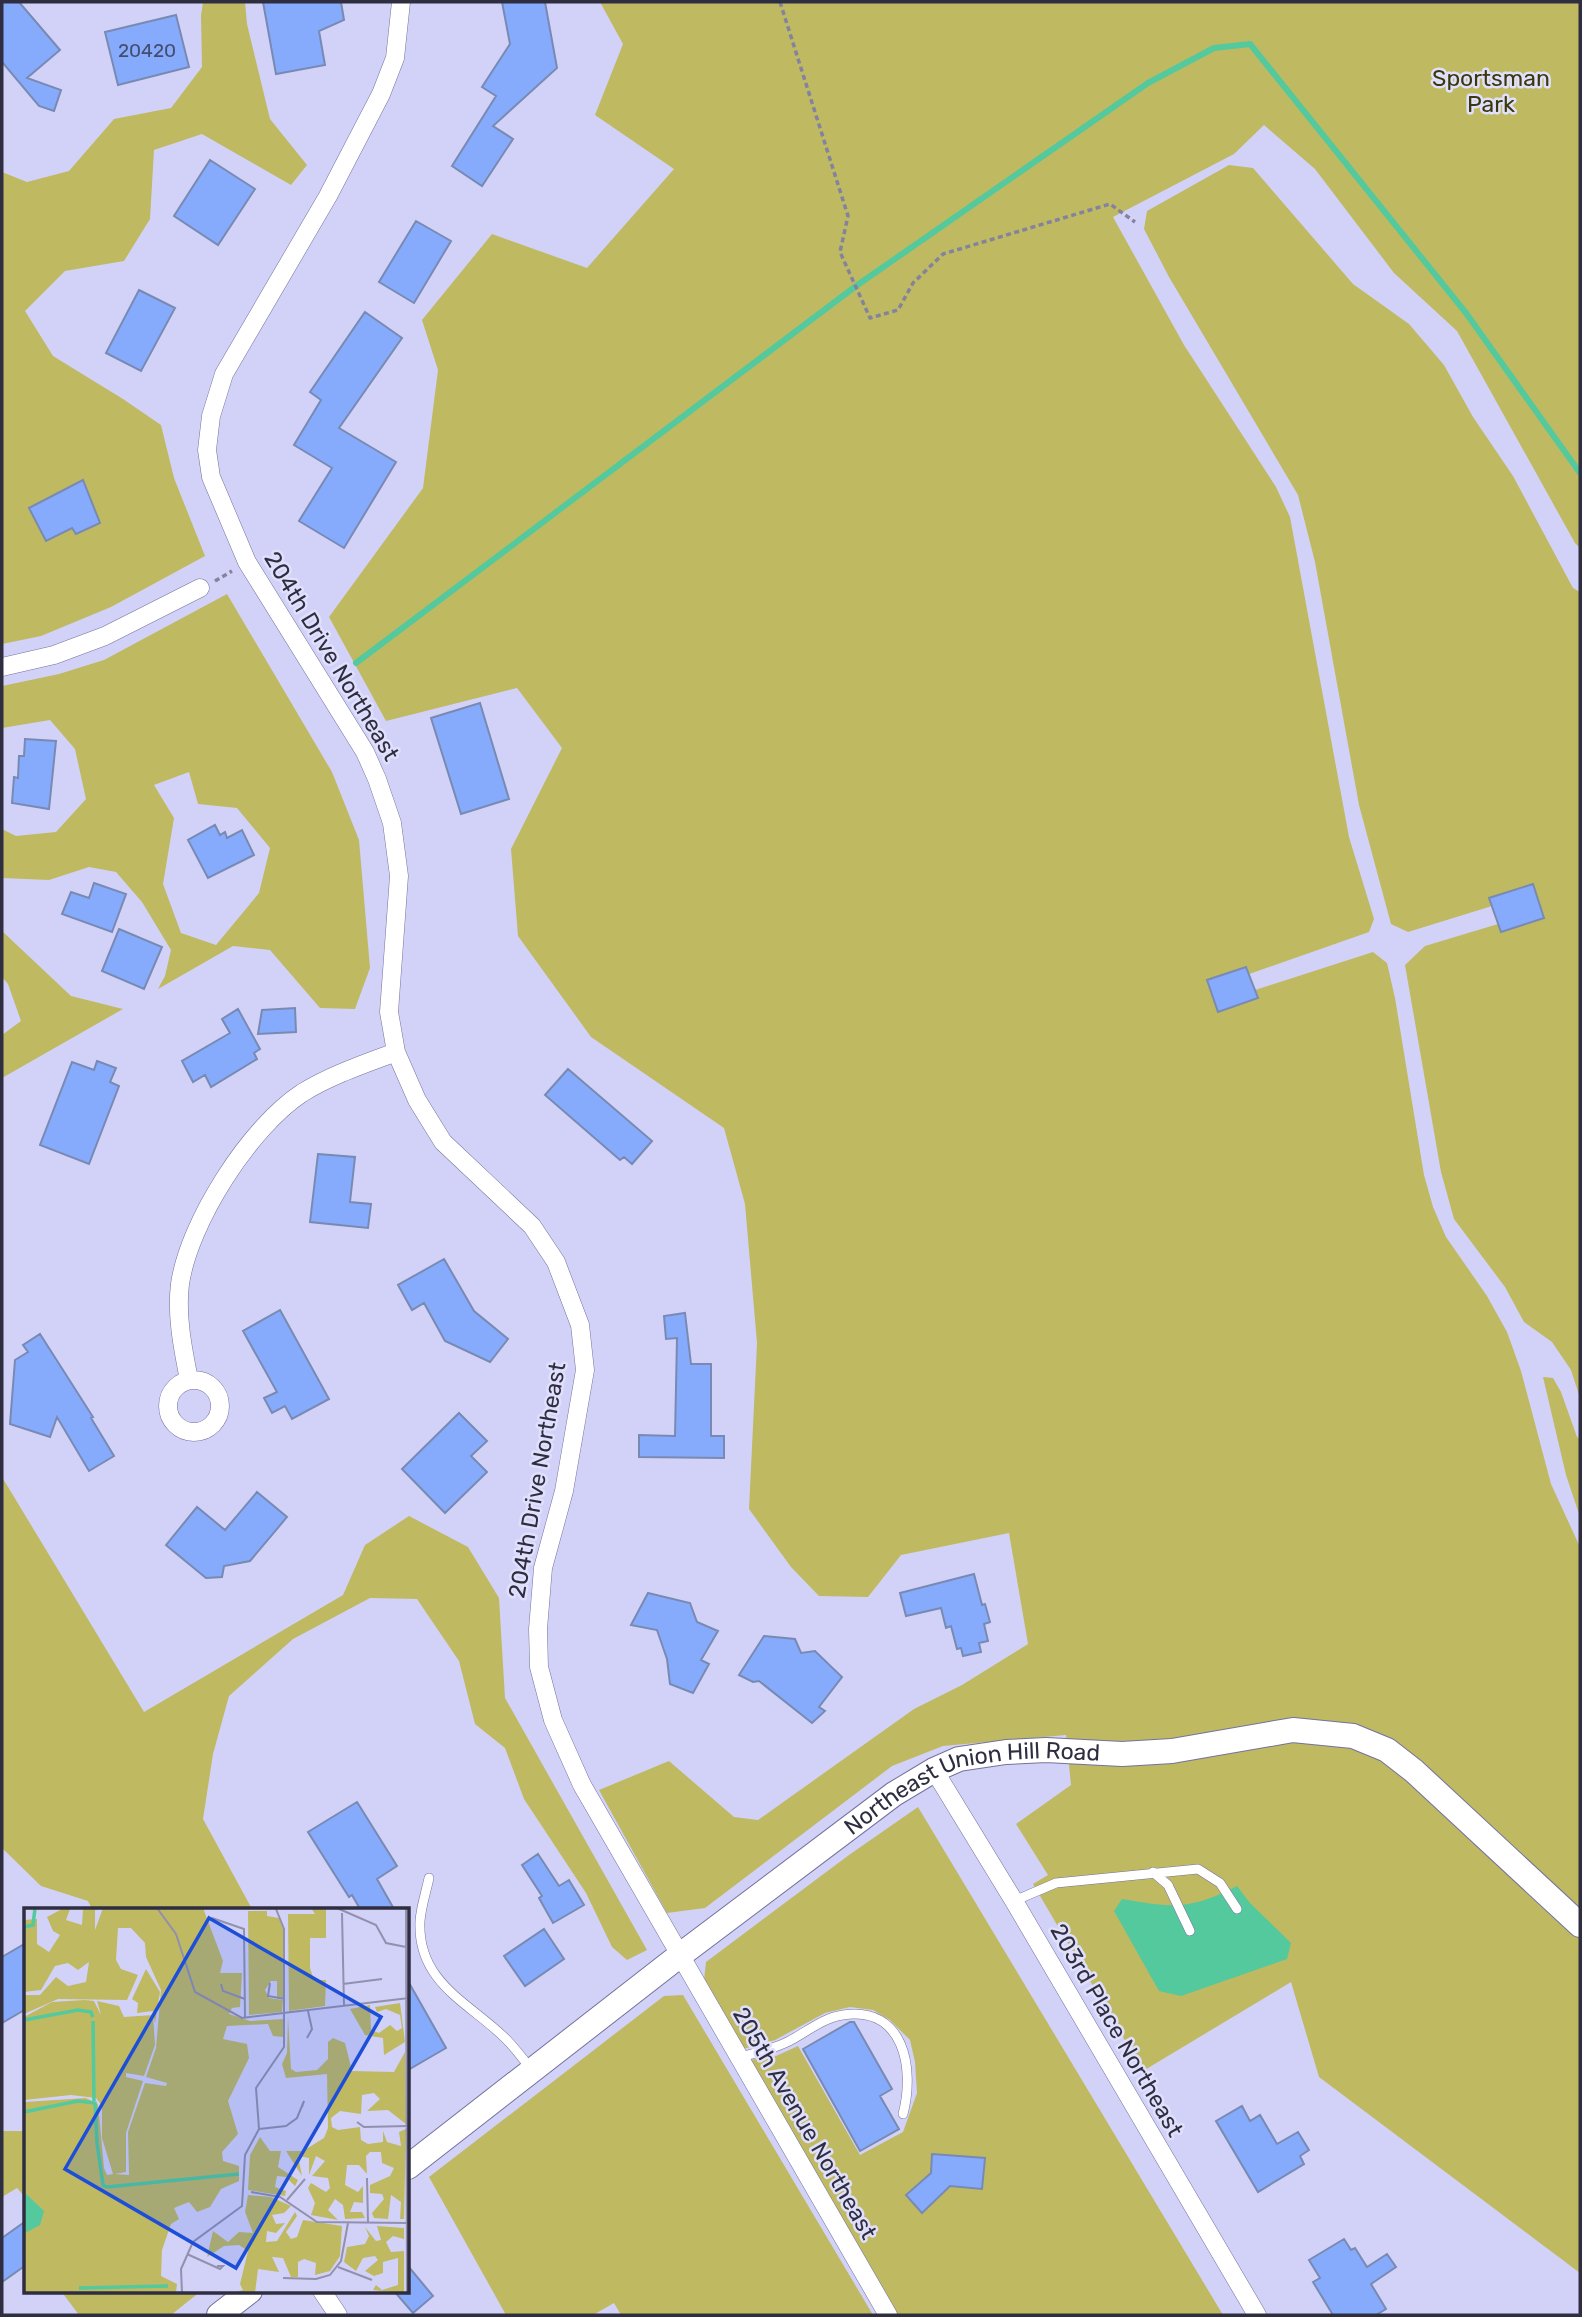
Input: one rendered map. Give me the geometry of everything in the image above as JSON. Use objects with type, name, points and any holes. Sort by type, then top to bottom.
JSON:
[{"type":"street","name":"204th Drive Northeast","points":[[401,2],[395,58],[381,94],[328,196],[224,374],[211,416],[207,450],[211,477],[247,562],[365,752],[392,823],[399,876],[388,1012],[396,1052],[417,1100],[443,1142],[532,1226],[556,1262],[580,1325],[585,1370],[564,1491],[543,1568],[538,1629],[539,1667],[553,1720],[575,1773],[679,1956]]},
{"type":"street","points":[[2,667],[54,655],[104,636],[200,588]]},
{"type":"street","points":[[189,1380],[180,1332],[180,1284],[191,1245],[218,1186],[261,1130],[301,1094],[338,1074],[396,1052]]},
{"type":"street","name":"Northeast Union Hill Road","points":[[410,2165],[679,1956],[894,1794],[934,1770],[959,1759],[1006,1752],[1135,1754],[1172,1751],[1293,1730],[1353,1737],[1387,1750],[1414,1771],[1580,1925]]},
{"type":"street","name":"203rd Place Northeast","points":[[934,1770],[1014,1901],[1256,2315]]},
{"type":"street","name":"205th Avenue Northeast","points":[[679,1956],[888,2315]]},
{"type":"street","points":[[219,2315],[249,2292]]},
{"type":"street","points":[[323,2292],[338,2315]]},
{"type":"lane","points":[[1014,1901],[1056,1883],[1198,1869],[1220,1883],[1237,1909]]},
{"type":"lane","points":[[1153,1872],[1167,1885],[1190,1931]]},
{"type":"lane","points":[[429,1878],[420,1919],[421,1940],[430,1965],[459,2001],[506,2039],[532,2070]]},
{"type":"lane","points":[[738,2058],[786,2043],[831,2018],[864,2015],[879,2021],[895,2033],[904,2048],[908,2084],[903,2114]]},
{"type":"path","points":[[780,2],[848,216],[840,252],[870,318],[898,310],[913,283],[943,254],[1110,204],[1135,222]]},
{"type":"path","points":[[200,588],[247,562]]},
{"type":"green space","points":[[203,2],[245,2],[247,24],[270,119],[307,165],[291,185],[202,134],[154,150],[150,219],[124,261],[65,271],[25,311],[53,356],[161,425],[174,478],[205,556],[111,607],[41,636],[2,644],[2,172],[27,182],[69,171],[114,119],[171,108],[202,67]]},
{"type":"green space","name":"Sportsman Park","points":[[600,2],[1580,2],[1580,548],[1457,331],[1394,273],[1315,169],[1264,125],[1234,154],[1113,217],[1184,345],[1276,487],[1290,517],[1349,837],[1374,919],[1369,932],[1249,974],[1246,967],[1208,980],[1255,990],[1373,952],[1387,963],[1424,1175],[1433,1207],[1446,1237],[1487,1296],[1507,1332],[1521,1371],[1551,1484],[1580,1547],[1580,2273],[1319,2077],[1291,1982],[1143,2071],[1033,1884],[1048,1875],[1016,1824],[1071,1785],[1066,1735],[943,1746],[892,1766],[705,1908],[667,1913],[599,1790],[669,1761],[734,1817],[758,1820],[914,1709],[962,1685],[1028,1644],[1009,1533],[901,1555],[868,1597],[819,1596],[791,1567],[749,1509],[757,1343],[745,1204],[724,1128],[591,1037],[518,936],[511,849],[562,748],[517,688],[386,721],[329,617],[423,488],[438,370],[422,320],[492,234],[587,268],[674,169],[595,115],[623,44]]},
{"type":"green space","points":[[1229,165],[1253,168],[1353,284],[1409,324],[1444,365],[1473,417],[1513,476],[1573,588],[1580,592],[1580,1398],[1571,1370],[1552,1342],[1524,1322],[1505,1287],[1454,1219],[1441,1172],[1405,965],[1425,946],[1498,924],[1501,932],[1533,884],[1490,898],[1492,906],[1408,932],[1391,924],[1359,805],[1315,562],[1298,495],[1169,277],[1144,229],[1147,211]]},
{"type":"green space","points":[[227,594],[332,772],[359,840],[370,968],[355,1009],[320,1008],[270,950],[233,946],[158,989],[165,976],[171,950],[142,902],[116,872],[89,867],[49,880],[2,878],[2,829],[16,836],[56,832],[86,799],[75,749],[50,720],[2,728],[2,686],[59,674],[104,660]],"holes":[[[189,772],[198,804],[237,808],[270,848],[259,893],[216,945],[181,933],[163,884],[174,818],[154,785]]]},
{"type":"green space","points":[[2,931],[71,996],[123,1009],[2,1078],[2,1035],[21,1021],[8,984],[2,977]]},
{"type":"green space","points":[[1543,1377],[1553,1378],[1580,1439],[1580,1517],[1566,1475]]},
{"type":"green space","points":[[2,1477],[144,1712],[343,1595],[365,1545],[409,1516],[468,1547],[499,1598],[505,1698],[647,1950],[627,1960],[612,1947],[586,1893],[524,1799],[505,1748],[475,1724],[459,1661],[417,1599],[370,1598],[293,1639],[229,1696],[213,1754],[203,1819],[251,1908],[92,1908],[88,1901],[41,1886],[2,1848]]},
{"type":"green space","points":[[918,1807],[1223,2315],[897,2315],[750,2060],[776,2056],[798,2046],[860,2155],[903,2132],[917,2093],[910,2040],[890,2020],[873,2010],[850,2007],[825,2013],[775,2040],[743,2049],[704,1980],[706,1962]]},
{"type":"green space","points":[[683,1995],[873,2315],[621,2315],[614,2303],[593,2315],[506,2315],[429,2177],[664,1996]]},
{"type":"green space","points":[[2,2131],[24,2131],[24,2196],[17,2188],[2,2197]]},
{"type":"green space","points":[[62,2292],[200,2292],[171,2315],[79,2315]]},
{"type":"shaded area","points":[[1237,1886],[1250,1903],[1291,1943],[1287,1959],[1181,1996],[1159,1991],[1114,1911],[1122,1899],[1181,1905],[1221,1894]]},
{"type":"building","points":[[2,2],[19,2],[60,50],[27,78],[61,90],[54,111],[39,106],[2,62]]},
{"type":"building","points":[[263,2],[341,2],[344,20],[319,31],[325,65],[276,74]]},
{"type":"building","points":[[502,2],[545,2],[557,68],[493,126],[513,139],[482,186],[452,166],[496,96],[482,87],[510,44]]},
{"type":"building","points":[[176,15],[189,67],[118,85],[105,32]]},
{"type":"building","points":[[210,160],[255,189],[218,245],[174,216]]},
{"type":"building","points":[[416,221],[451,241],[414,303],[379,282]]},
{"type":"building","points":[[139,290],[175,308],[141,371],[106,353]]},
{"type":"building","points":[[365,312],[402,338],[339,428],[396,462],[344,548],[299,521],[332,468],[294,445],[321,400],[310,392]]},
{"type":"building","points":[[83,480],[100,523],[76,534],[72,528],[46,541],[29,508]]},
{"type":"building","points":[[480,703],[509,799],[461,814],[431,718]]},
{"type":"building","points":[[25,739],[56,741],[49,809],[12,803],[14,777],[18,778],[19,756],[24,756]]},
{"type":"building","points":[[215,825],[220,835],[225,832],[227,838],[242,830],[254,855],[208,878],[188,840]]},
{"type":"building","points":[[94,883],[126,894],[112,932],[62,914],[71,892],[89,898]]},
{"type":"building","points":[[1533,884],[1544,918],[1501,932],[1489,898]]},
{"type":"building","points":[[119,929],[162,947],[144,989],[102,971]]},
{"type":"building","points":[[1246,967],[1258,998],[1218,1012],[1207,980]]},
{"type":"building","points":[[295,1008],[296,1032],[258,1034],[262,1010]]},
{"type":"building","points":[[238,1009],[260,1049],[254,1053],[257,1059],[211,1087],[205,1075],[193,1082],[182,1061],[230,1033],[222,1019]]},
{"type":"building","points":[[97,1061],[116,1068],[110,1082],[119,1086],[89,1164],[40,1145],[72,1062],[94,1070]]},
{"type":"building","points":[[568,1069],[652,1141],[632,1164],[624,1157],[620,1160],[545,1095]]},
{"type":"building","points":[[318,1154],[355,1157],[350,1202],[371,1204],[368,1228],[310,1222]]},
{"type":"building","points":[[444,1259],[474,1311],[508,1339],[490,1362],[445,1341],[424,1303],[412,1310],[398,1285]]},
{"type":"building","points":[[280,1310],[329,1399],[292,1419],[285,1406],[272,1413],[264,1398],[277,1392],[243,1331]]},
{"type":"building","points":[[685,1313],[691,1364],[711,1364],[711,1436],[724,1436],[724,1458],[639,1457],[639,1435],[675,1436],[677,1338],[666,1339],[664,1316]]},
{"type":"building","points":[[40,1334],[93,1417],[91,1418],[114,1456],[89,1471],[57,1417],[50,1437],[10,1424],[15,1360],[28,1352],[23,1345]]},
{"type":"building","points":[[459,1413],[487,1441],[471,1456],[487,1472],[445,1513],[402,1469]]},
{"type":"building","points":[[257,1492],[287,1517],[250,1561],[224,1566],[222,1577],[206,1578],[166,1545],[197,1507],[225,1530]]},
{"type":"building","points":[[974,1574],[982,1605],[985,1604],[990,1622],[984,1624],[988,1641],[979,1643],[981,1652],[963,1656],[961,1648],[957,1649],[951,1626],[946,1628],[941,1608],[906,1616],[900,1593]]},
{"type":"building","points":[[648,1593],[690,1603],[697,1622],[718,1631],[701,1660],[709,1664],[693,1693],[670,1684],[667,1659],[657,1630],[631,1625]]},
{"type":"building","points":[[764,1636],[795,1639],[801,1653],[815,1651],[842,1677],[819,1707],[825,1711],[812,1723],[759,1681],[753,1682],[739,1675]]},
{"type":"building","points":[[357,1802],[397,1866],[377,1879],[393,1908],[359,1908],[352,1895],[349,1897],[308,1832]]},
{"type":"building","points":[[538,1854],[559,1886],[569,1880],[584,1905],[553,1923],[539,1898],[542,1896],[522,1865]]},
{"type":"building","points":[[544,1929],[564,1959],[525,1986],[504,1956]]},
{"type":"building","points":[[24,1944],[24,2010],[2,2023],[2,1957]]},
{"type":"building","points":[[410,1985],[446,2048],[410,2069]]},
{"type":"building","points":[[854,2022],[892,2089],[880,2096],[899,2129],[860,2151],[803,2049]]},
{"type":"building","points":[[1242,2106],[1250,2121],[1260,2115],[1277,2144],[1298,2132],[1309,2150],[1300,2156],[1304,2164],[1258,2192],[1216,2121]]},
{"type":"building","points":[[932,2154],[985,2158],[982,2189],[950,2186],[922,2213],[906,2195],[931,2173]]},
{"type":"building","points":[[24,2222],[24,2266],[2,2282],[2,2238]]},
{"type":"building","points":[[1344,2239],[1351,2250],[1355,2248],[1367,2267],[1387,2254],[1396,2267],[1371,2284],[1386,2309],[1376,2315],[1333,2315],[1313,2282],[1320,2278],[1309,2260]]},
{"type":"building","points":[[410,2268],[433,2296],[413,2313],[395,2292],[410,2292]]},
{"type":"waterway","points":[[356,663],[856,286],[1148,83],[1214,48],[1250,44],[1466,313],[1580,473]]}]
